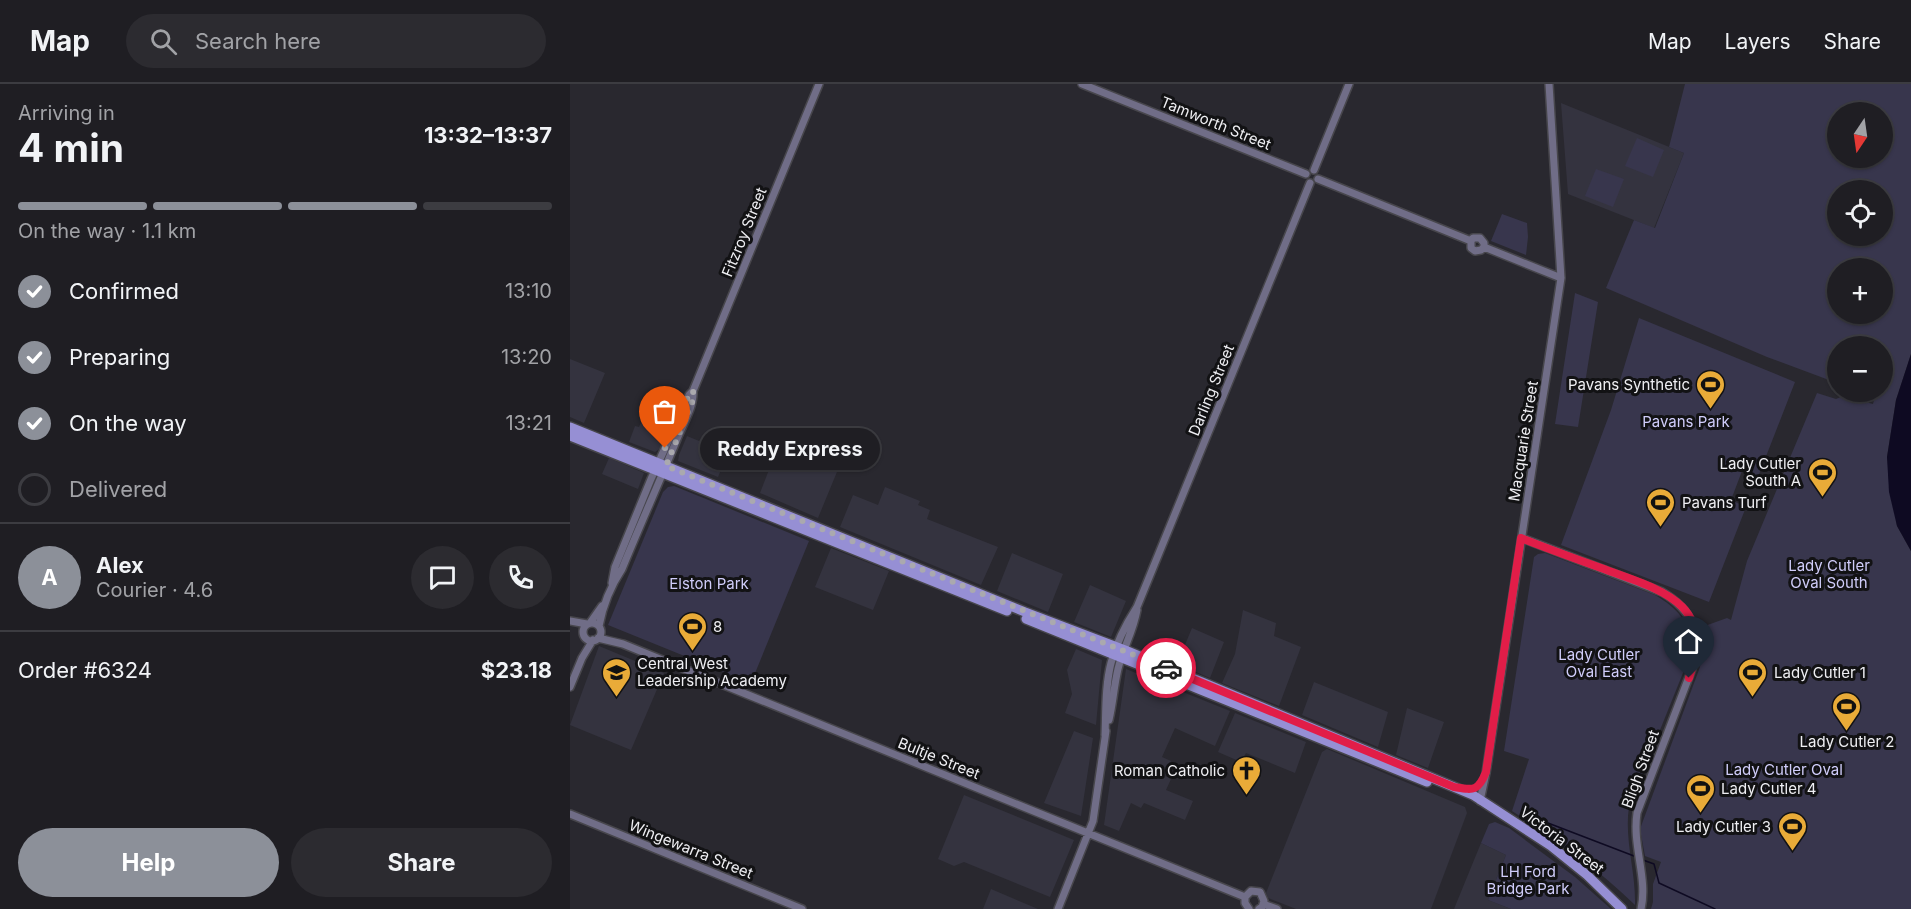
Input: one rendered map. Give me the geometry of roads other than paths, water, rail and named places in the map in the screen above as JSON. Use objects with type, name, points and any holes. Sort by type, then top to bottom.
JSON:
[{"type":"highway","points":[[570,427],[661,468]]},
{"type":"highway","points":[[570,435],[661,468],[1025,612],[1401,772],[1472,800],[1480,801]]},
{"type":"highway","points":[[1119,653],[1454,787],[1473,795],[1480,801]]},
{"type":"highway","name":"Victoria Street","points":[[1480,801],[1507,816],[1571,861],[1622,909]]},
{"type":"street","name":"Fitzroy Street","points":[[604,602],[584,627],[590,637],[599,628],[615,567],[694,398],[693,391],[819,84]]},
{"type":"street","name":"Tamworth Street","points":[[1082,84],[1306,174]]},
{"type":"street","points":[[1314,170],[1349,84]]},
{"type":"street","name":"Macquarie Street","points":[[1480,801],[1561,278],[1549,84]]},
{"type":"street","points":[[1314,170],[1310,170],[1306,178],[1310,183],[1318,179]]},
{"type":"street","points":[[1314,170],[1318,173],[1318,179]]},
{"type":"street","points":[[1318,179],[1470,242],[1476,237],[1480,238],[1484,247],[1561,278]]},
{"type":"street","name":"Darling Street","points":[[1058,909],[1089,833],[1095,811],[1105,735],[1110,664],[1134,627],[1137,607],[1310,183]]},
{"type":"street","name":"Bligh Street","points":[[1521,538],[1662,591],[1682,606],[1693,624],[1696,649],[1692,669],[1637,813],[1635,836],[1644,894],[1641,909]]},
{"type":"street","name":"Bultje Street","points":[[570,623],[595,623],[623,644]]},
{"type":"street","name":"Bultje Street","points":[[570,623],[590,637],[623,644],[1245,897],[1248,892],[1257,891],[1262,895],[1261,906]]},
{"type":"street","points":[[570,687],[590,637]]},
{"type":"street","points":[[1454,787],[1471,790],[1478,788],[1486,772]]},
{"type":"street","name":"Wingewarra Street","points":[[570,814],[802,909]]},
{"type":"street","points":[[1245,897],[1245,903],[1250,909]]},
{"type":"street","points":[[1261,906],[1277,909]]},
{"type":"waterway","points":[[1548,823],[1634,856]]},
{"type":"waterway","points":[[1643,860],[1654,864],[1659,883],[1715,909]]},
{"type":"place","name":"Pavans Synthetic","points":[[1711,410]]},
{"type":"place","name":"Reddy Express","points":[[665,448]]},
{"type":"place","name":"Lady Cutler South A","points":[[1822,498]]},
{"type":"place","name":"Pavans Turf","points":[[1661,528]]},
{"type":"place","name":"8","points":[[692,652]]},
{"type":"place","name":"Central West Leadership Academy","points":[[616,698]]},
{"type":"place","name":"Lady Cutler 1","points":[[1753,698]]},
{"type":"place","name":"Lady Cutler 2","points":[[1847,732]]},
{"type":"place","name":"Roman Catholic","points":[[1246,796]]},
{"type":"place","name":"Lady Cutler 4","points":[[1700,814]]},
{"type":"place","name":"Lady Cutler 3","points":[[1792,852]]},
{"type":"park label","name":"Pavans Park","points":[[1686,421]]},
{"type":"park label","name":"Lady Cutler Oval South","points":[[1829,574]]},
{"type":"park label","name":"Elston Park","points":[[709,583]]},
{"type":"park label","name":"Lady Cutler Oval East","points":[[1599,662]]},
{"type":"park label","name":"Lady Cutler Oval","points":[[1784,769]]},
{"type":"park label","name":"LH Ford Bridge Park","points":[[1528,880]]}]
